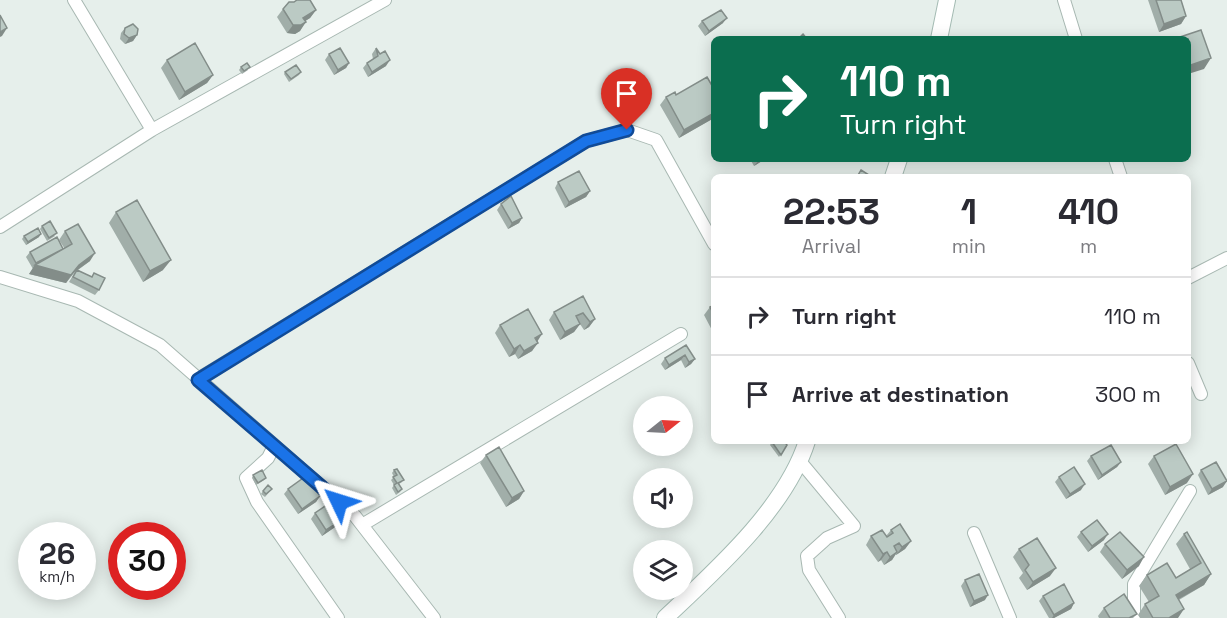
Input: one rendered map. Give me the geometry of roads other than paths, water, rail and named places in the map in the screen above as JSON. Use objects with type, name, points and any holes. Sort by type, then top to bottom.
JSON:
[{"type":"street","points":[[74,0],[152,130]]},
{"type":"street","points":[[0,227],[152,130],[385,0]]},
{"type":"street","points":[[940,36],[947,0]]},
{"type":"street","points":[[1064,0],[1075,36]]},
{"type":"street","points":[[198,380],[586,141],[627,130],[656,140],[711,239]]},
{"type":"street","points":[[1191,276],[1227,258]]},
{"type":"street","points":[[0,277],[78,301],[160,345],[362,525],[434,618]]},
{"type":"street","points":[[362,525],[681,334]]},
{"type":"street","points":[[1191,370],[1201,394]]},
{"type":"street","points":[[665,618],[741,545],[778,495],[806,444]]},
{"type":"street","points":[[274,446],[268,458],[246,478],[257,502],[338,618]]},
{"type":"street","points":[[799,460],[854,526],[827,538],[807,556],[809,570],[839,618]]},
{"type":"street","points":[[1134,618],[1134,584],[1190,491]]},
{"type":"street","points":[[974,533],[1010,618]]}]
